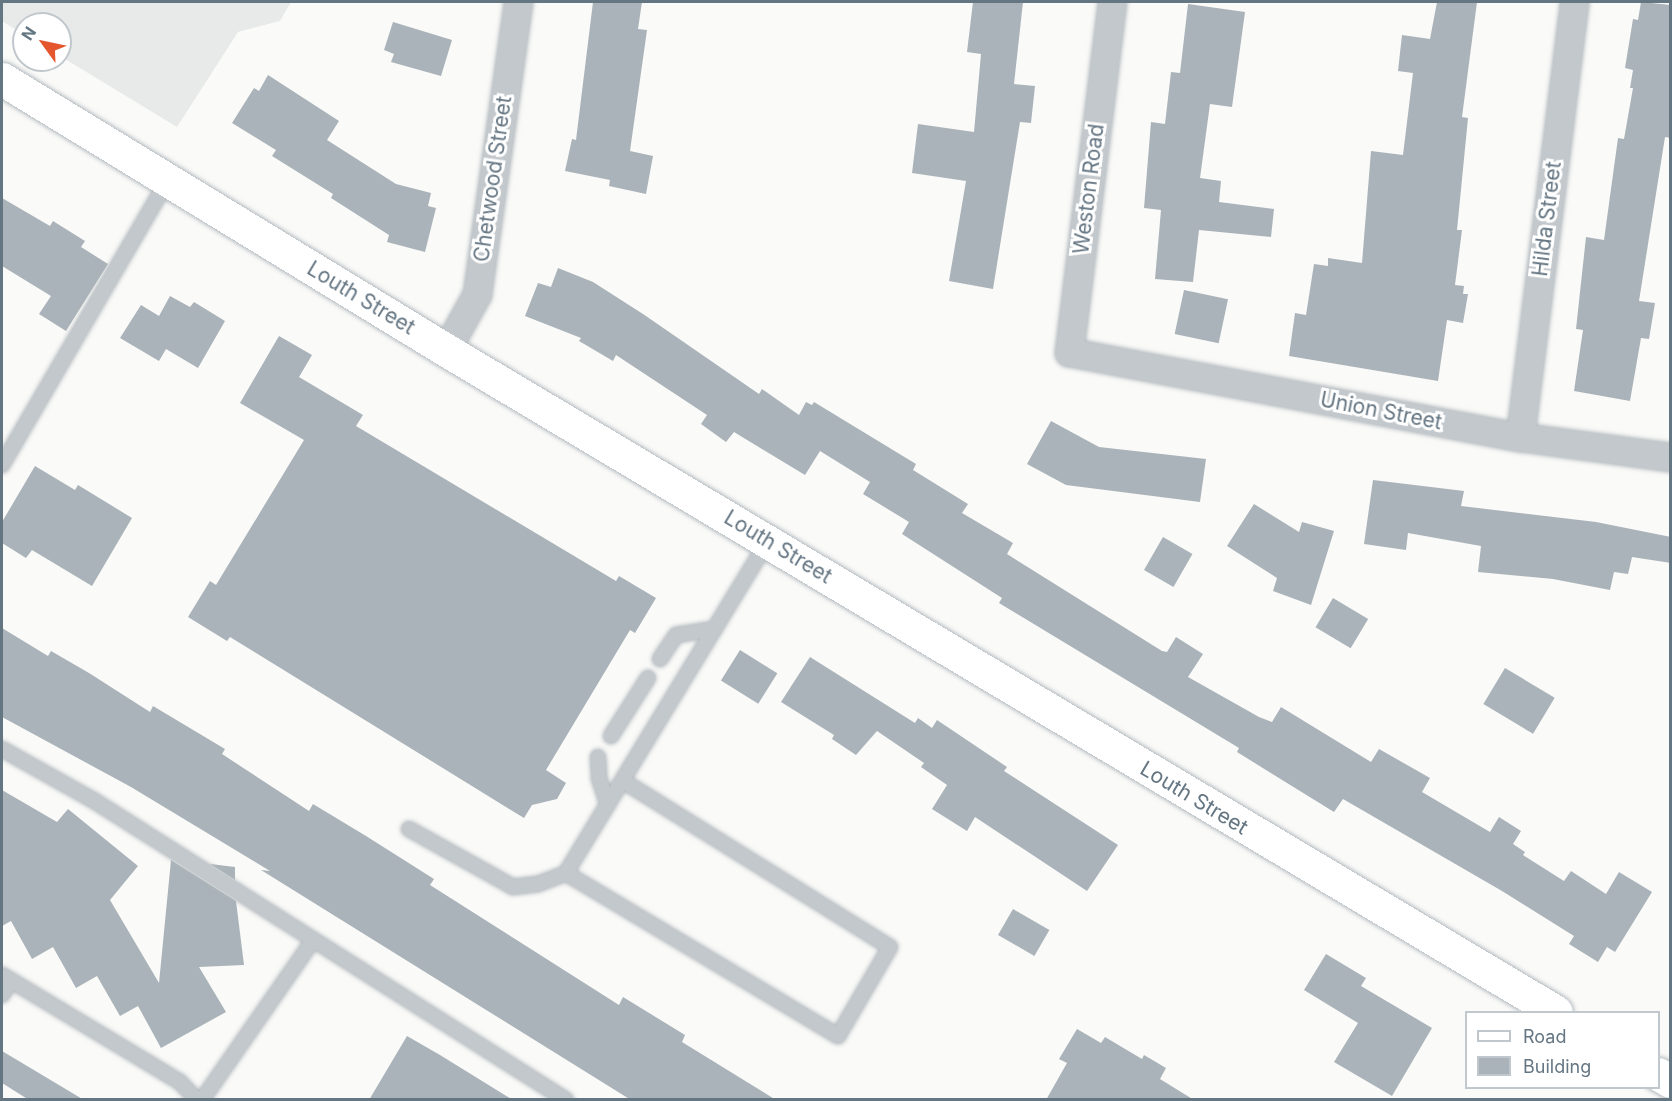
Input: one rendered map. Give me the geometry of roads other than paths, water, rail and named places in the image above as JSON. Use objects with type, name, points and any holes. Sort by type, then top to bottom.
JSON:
[{"type":"main road","name":"Louth Street","points":[[2,79],[446,350],[1554,1011]]},
{"type":"street","name":"Chetwood Street","points":[[446,350],[477,294],[518,2]]},
{"type":"street","name":"Weston Road","points":[[1094,356],[1069,352],[1113,2]]},
{"type":"street","name":"Hilda Street","points":[[1520,437],[1574,2]]},
{"type":"street","name":"Union Street","points":[[1094,356],[1520,437],[1671,457]]},
{"type":"lane","points":[[2,465],[168,180]]},
{"type":"lane","points":[[409,830],[513,887],[538,884],[566,873],[768,541]]},
{"type":"lane","points":[[660,659],[676,635],[715,629]]},
{"type":"lane","points":[[612,736],[648,678]]},
{"type":"lane","points":[[2,749],[93,800],[566,1100]]},
{"type":"lane","points":[[598,757],[599,778],[608,805]]},
{"type":"lane","points":[[566,873],[838,1036],[890,947],[623,781]]},
{"type":"lane","points":[[202,1100],[314,940]]},
{"type":"lane","points":[[2,995],[6,978],[180,1082],[196,1100]]}]
